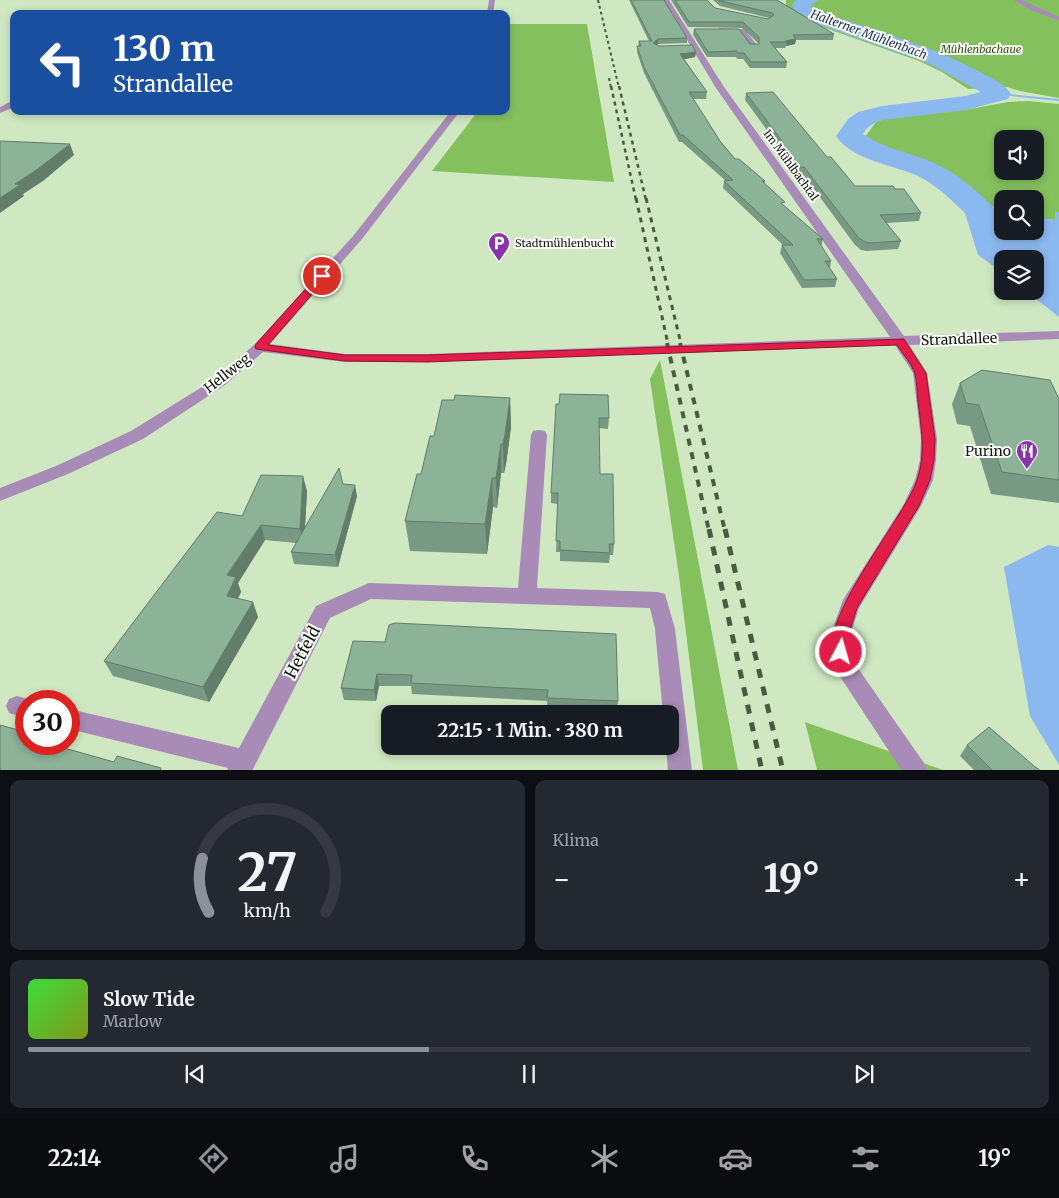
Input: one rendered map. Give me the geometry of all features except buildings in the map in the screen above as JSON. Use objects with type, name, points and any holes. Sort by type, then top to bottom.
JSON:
[{"type":"street","name":"Im Mühlbachtal","points":[[666,0],[689,31],[691,47],[900,341],[920,373],[929,439],[928,460],[924,480],[912,506],[850,606],[840,636],[841,652],[846,668],[916,770]]},
{"type":"street","points":[[1018,0],[1031,8],[1059,18]]},
{"type":"street","points":[[711,30],[735,27],[744,33],[754,46]]},
{"type":"street","name":"Hellweg","points":[[0,495],[62,470],[137,435],[220,382],[260,347],[361,233],[453,115]]},
{"type":"street","name":"Strandallee","points":[[260,347],[345,358],[427,358],[1059,335]]},
{"type":"street","points":[[527,596],[539,435]]},
{"type":"street","name":"Hetfeld","points":[[242,766],[322,612],[369,590],[658,600],[665,629],[680,770]]},
{"type":"street","points":[[80,722],[242,766]]},
{"type":"green space","name":"Mühlenbachaue","points":[[786,0],[1059,0],[1059,98],[1007,87],[968,89],[942,72],[919,61],[811,23],[786,5]]},
{"type":"green space","points":[[510,24],[587,24],[614,182],[432,171],[475,115],[510,115]]},
{"type":"green space","points":[[1028,101],[1059,104],[1059,212],[1055,212],[1055,220],[1044,219],[1044,190],[994,190],[994,208],[945,173],[918,158],[868,142],[864,138],[876,122],[895,115],[970,109],[1008,102]]},
{"type":"green space","points":[[660,360],[738,770],[703,770],[679,576],[650,379]]},
{"type":"green space","points":[[805,722],[943,770],[817,770]]},
{"type":"water","points":[[994,210],[994,240],[1044,240],[1044,219],[1055,220],[1055,212],[1059,212],[1059,317],[1037,300],[1044,300],[1044,250],[994,250],[994,266],[978,255],[965,213]]},
{"type":"water","points":[[1048,545],[1059,547],[1059,765],[1030,716],[1004,567]]},
{"type":"waterway","name":"Halterner Mühlenbach","points":[[809,0],[803,2],[801,5],[803,9],[819,18],[936,59],[980,81],[1000,94],[966,103],[882,113],[867,117],[857,124],[849,136],[876,152],[937,175],[994,224]]},
{"type":"waterway","name":"Halterner Mühlenbach","points":[[1000,94],[1059,100]]},
{"type":"railway","points":[[598,0],[619,88]]},
{"type":"railway","points":[[609,78],[611,88]]},
{"type":"railway","points":[[611,86],[636,200]]},
{"type":"railway","points":[[619,86],[646,200]]},
{"type":"railway","points":[[636,198],[668,344]]},
{"type":"railway","points":[[646,198],[681,344]]},
{"type":"railway","points":[[667,343],[709,531]]},
{"type":"railway","points":[[680,343],[725,531]]},
{"type":"railway","points":[[709,529],[762,770]]},
{"type":"railway","points":[[725,529],[783,770]]},
{"type":"place","name":"Stadtmühlenbucht","points":[[499,262]]},
{"type":"place","name":"Purino","points":[[1027,470]]},
{"type":"route","points":[[322,276],[260,347],[345,358],[427,358],[500,357],[900,341],[920,373],[929,439],[928,460],[924,480],[912,506],[850,606],[840,636],[841,652]]}]
